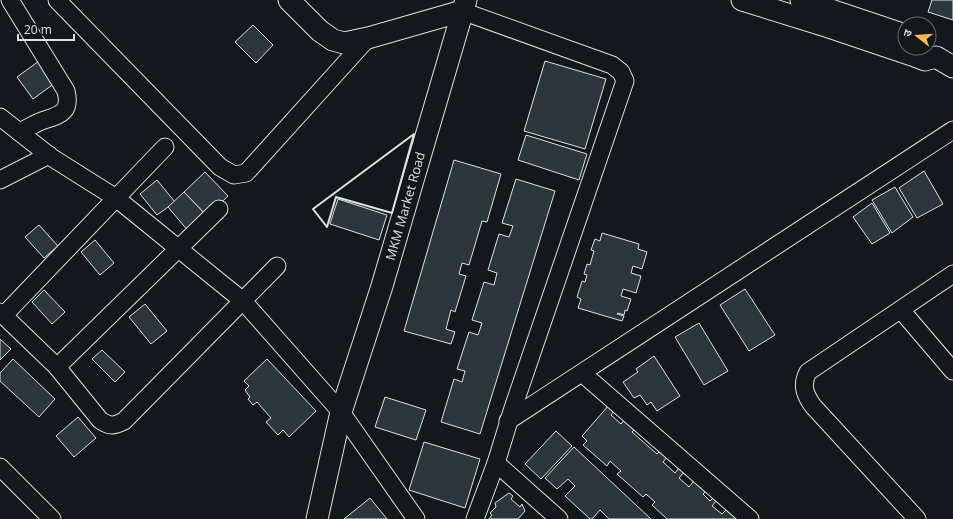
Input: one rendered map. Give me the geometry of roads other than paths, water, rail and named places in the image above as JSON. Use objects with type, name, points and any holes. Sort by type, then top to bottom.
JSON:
[{"type":"street","points":[[10,0],[66,91],[68,100],[65,110],[52,118],[39,122],[20,132]]},
{"type":"street","points":[[56,0],[220,167],[234,175],[246,173],[368,38]]},
{"type":"street","points":[[289,0],[320,31],[333,40],[344,42],[368,38],[464,5],[612,65],[621,72],[624,81],[508,421],[496,463],[474,519]]},
{"type":"street","points":[[742,0],[912,54],[925,60],[940,56]]},
{"type":"street","points":[[801,0],[897,32]]},
{"type":"street","name":"MKM Market Road","points":[[317,519],[341,412],[384,279],[464,5]]},
{"type":"street","points":[[0,117],[49,154],[116,198],[243,301],[341,412],[416,519]]},
{"type":"street","points":[[508,421],[953,130]]},
{"type":"street","points":[[165,147],[2,313],[56,367],[100,420],[107,425],[116,425],[124,421],[276,266]]},
{"type":"street","points":[[0,180],[49,154]]},
{"type":"street","points":[[56,367],[219,209]]},
{"type":"street","points":[[917,519],[813,406],[806,397],[804,387],[805,378],[808,372],[953,274]]},
{"type":"street","points":[[901,310],[953,371]]},
{"type":"street","points":[[582,373],[750,519]]},
{"type":"street","points":[[496,463],[559,519]]},
{"type":"street","points":[[0,467],[52,519]]}]
